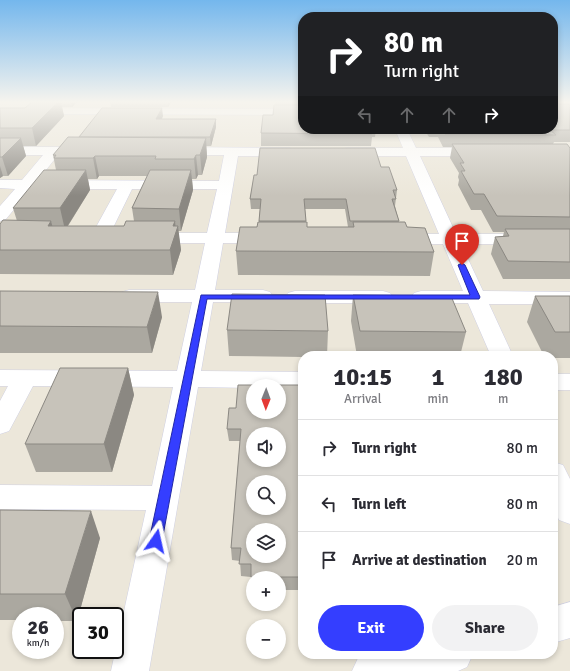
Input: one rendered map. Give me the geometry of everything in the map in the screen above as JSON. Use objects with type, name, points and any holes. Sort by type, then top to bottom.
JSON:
[{"type":"street","points":[[403,134],[500,351]]},
{"type":"street","points":[[0,151],[101,151]]},
{"type":"street","points":[[0,216],[54,151]]},
{"type":"street","points":[[162,151],[302,152]]},
{"type":"street","points":[[130,671],[232,151]]},
{"type":"street","points":[[333,152],[496,152]]},
{"type":"street","points":[[0,184],[225,185]]},
{"type":"street","points":[[127,185],[108,238],[282,238]]},
{"type":"street","points":[[385,239],[570,239]]},
{"type":"street","points":[[110,296],[570,298]]},
{"type":"street","points":[[0,378],[298,380]]},
{"type":"street","points":[[0,424],[25,378]]},
{"type":"street","points":[[558,382],[570,382]]},
{"type":"street","points":[[558,484],[570,511]]},
{"type":"street","points":[[0,497],[164,498]]},
{"type":"street","points":[[558,624],[570,620]]},
{"type":"street","points":[[371,671],[416,665],[437,659]]},
{"type":"building","points":[[82,133],[211,133],[210,137],[79,137]]},
{"type":"building","points":[[445,134],[555,134],[556,135]]},
{"type":"building","points":[[68,137],[206,138],[200,155],[196,155],[194,159],[155,159],[156,156],[54,158],[56,155],[53,155]]},
{"type":"building","points":[[0,138],[21,138],[2,157],[0,157]]},
{"type":"building","points":[[452,144],[567,144],[570,148],[570,217],[497,216],[484,194],[474,194],[461,171],[465,171],[460,163],[464,163]]},
{"type":"building","points":[[260,148],[375,148],[381,167],[389,167],[397,190],[393,190],[396,199],[392,199],[399,221],[350,221],[346,199],[304,199],[306,221],[259,221],[261,199],[250,199],[254,175],[257,175]]},
{"type":"building","points":[[44,170],[86,170],[60,208],[13,208]]},
{"type":"building","points":[[150,170],[191,170],[179,209],[132,208]]},
{"type":"building","points":[[3,220],[51,221],[48,226],[124,226],[126,221],[175,221],[173,226],[178,226],[170,250],[0,250],[0,224]]},
{"type":"building","points":[[258,222],[307,222],[307,227],[354,227],[353,222],[405,222],[407,227],[425,228],[434,252],[236,251],[240,227],[257,227]]},
{"type":"building","points":[[505,229],[570,229],[570,262],[508,261],[495,237],[509,236]]},
{"type":"building","points":[[0,291],[158,292],[147,327],[0,326]]},
{"type":"building","points":[[232,294],[325,295],[328,331],[227,330]]},
{"type":"building","points":[[353,295],[451,296],[466,332],[360,331]]},
{"type":"building","points":[[535,296],[570,296],[570,332],[555,332]]},
{"type":"building","points":[[60,368],[128,368],[104,444],[25,444]]},
{"type":"building","points":[[238,385],[246,385],[246,419],[286,419],[286,385],[298,385],[298,577],[286,577],[286,571],[251,571],[251,564],[239,564],[241,548],[231,548],[241,429],[227,429],[229,408],[236,408]]},
{"type":"building","points":[[0,510],[91,511],[65,594],[0,594]]},
{"type":"route","points":[[156,541],[204,296],[476,297],[462,265]]}]
